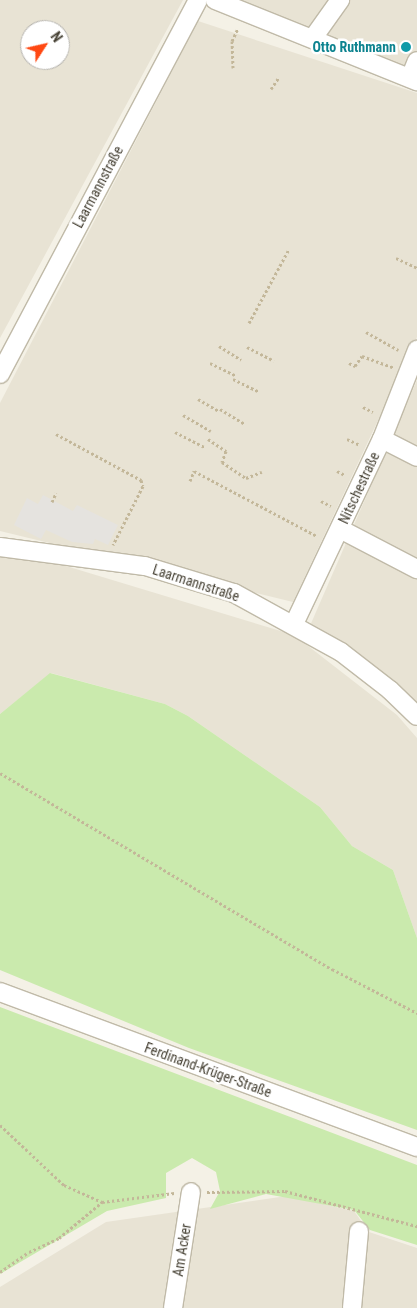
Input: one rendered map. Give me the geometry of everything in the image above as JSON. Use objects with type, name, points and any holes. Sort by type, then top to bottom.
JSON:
[{"type":"street","name":"Laarmannstraße","points":[[0,374],[198,0]]},
{"type":"street","points":[[215,0],[414,79],[417,61]]},
{"type":"street","points":[[313,38],[340,0]]},
{"type":"street","name":"Nitschestraße","points":[[294,624],[382,439],[413,361]]},
{"type":"street","points":[[382,439],[417,457]]},
{"type":"street","points":[[336,537],[417,569]]},
{"type":"street","name":"Laarmannstraße","points":[[0,547],[106,559],[145,566],[234,593],[294,624],[341,652],[390,690],[417,716]]},
{"type":"street","name":"Ferdinand-Krüger-Straße","points":[[0,992],[417,1147]]},
{"type":"street","name":"Am Acker","points":[[173,1308],[191,1192]]},
{"type":"street","points":[[352,1308],[359,1231]]},
{"type":"path","points":[[233,68],[232,41],[246,13]]},
{"type":"path","points":[[271,89],[279,77]]},
{"type":"path","points":[[249,323],[289,249]]},
{"type":"path","points":[[396,258],[417,268]]},
{"type":"path","points":[[366,332],[413,361]]},
{"type":"path","points":[[219,346],[241,360]]},
{"type":"path","points":[[247,347],[274,361]]},
{"type":"path","points":[[349,363],[356,366],[362,356],[413,361]]},
{"type":"path","points":[[210,363],[258,391]]},
{"type":"path","points":[[198,399],[245,424]]},
{"type":"path","points":[[183,415],[211,432]]},
{"type":"path","points":[[175,432],[204,447]]},
{"type":"path","points":[[56,434],[141,480],[143,486],[106,559]]},
{"type":"path","points":[[208,439],[226,450],[222,462],[246,478],[262,472]]},
{"type":"path","points":[[190,480],[194,471],[336,537]]},
{"type":"path","points":[[52,502],[56,493]]},
{"type":"path","points":[[0,773],[332,969],[417,1013]]},
{"type":"path","points":[[0,1126],[64,1185],[102,1202],[155,1193],[285,1191],[417,1226]]},
{"type":"path","points":[[0,1272],[29,1252],[59,1238],[84,1220],[102,1202]]},
{"type":"shaded area","points":[[0,0],[183,0],[0,338]]},
{"type":"shaded area","points":[[200,0],[417,0],[417,86]]},
{"type":"shaded area","points":[[198,21],[417,93],[417,337],[293,602],[0,531],[0,403]]},
{"type":"shaded area","points":[[417,380],[417,704],[309,628]]},
{"type":"shaded area","points":[[43,495],[73,511],[77,505],[118,525],[108,545],[95,539],[93,544],[72,542],[46,530],[41,539],[14,525],[27,498],[38,504]]},
{"type":"shaded area","points":[[0,546],[294,635],[397,715],[417,738],[417,938],[393,870],[352,846],[320,807],[188,716],[165,704],[51,673],[0,714]]},
{"type":"shaded area","points":[[287,1196],[354,1211],[369,1232],[417,1248],[417,1308],[0,1308],[0,1287],[106,1222]]},
{"type":"green space","points":[[50,673],[165,704],[188,716],[320,807],[352,846],[393,870],[417,938],[417,1130],[189,1048],[0,970],[0,714]]},
{"type":"green space","points":[[0,1007],[417,1165],[417,1245],[370,1230],[354,1210],[266,1194],[210,1209],[220,1191],[216,1172],[192,1158],[166,1173],[166,1198],[107,1211],[0,1274]]},
{"type":"place","name":"Otto Ruthmann","points":[[406,47]]}]
